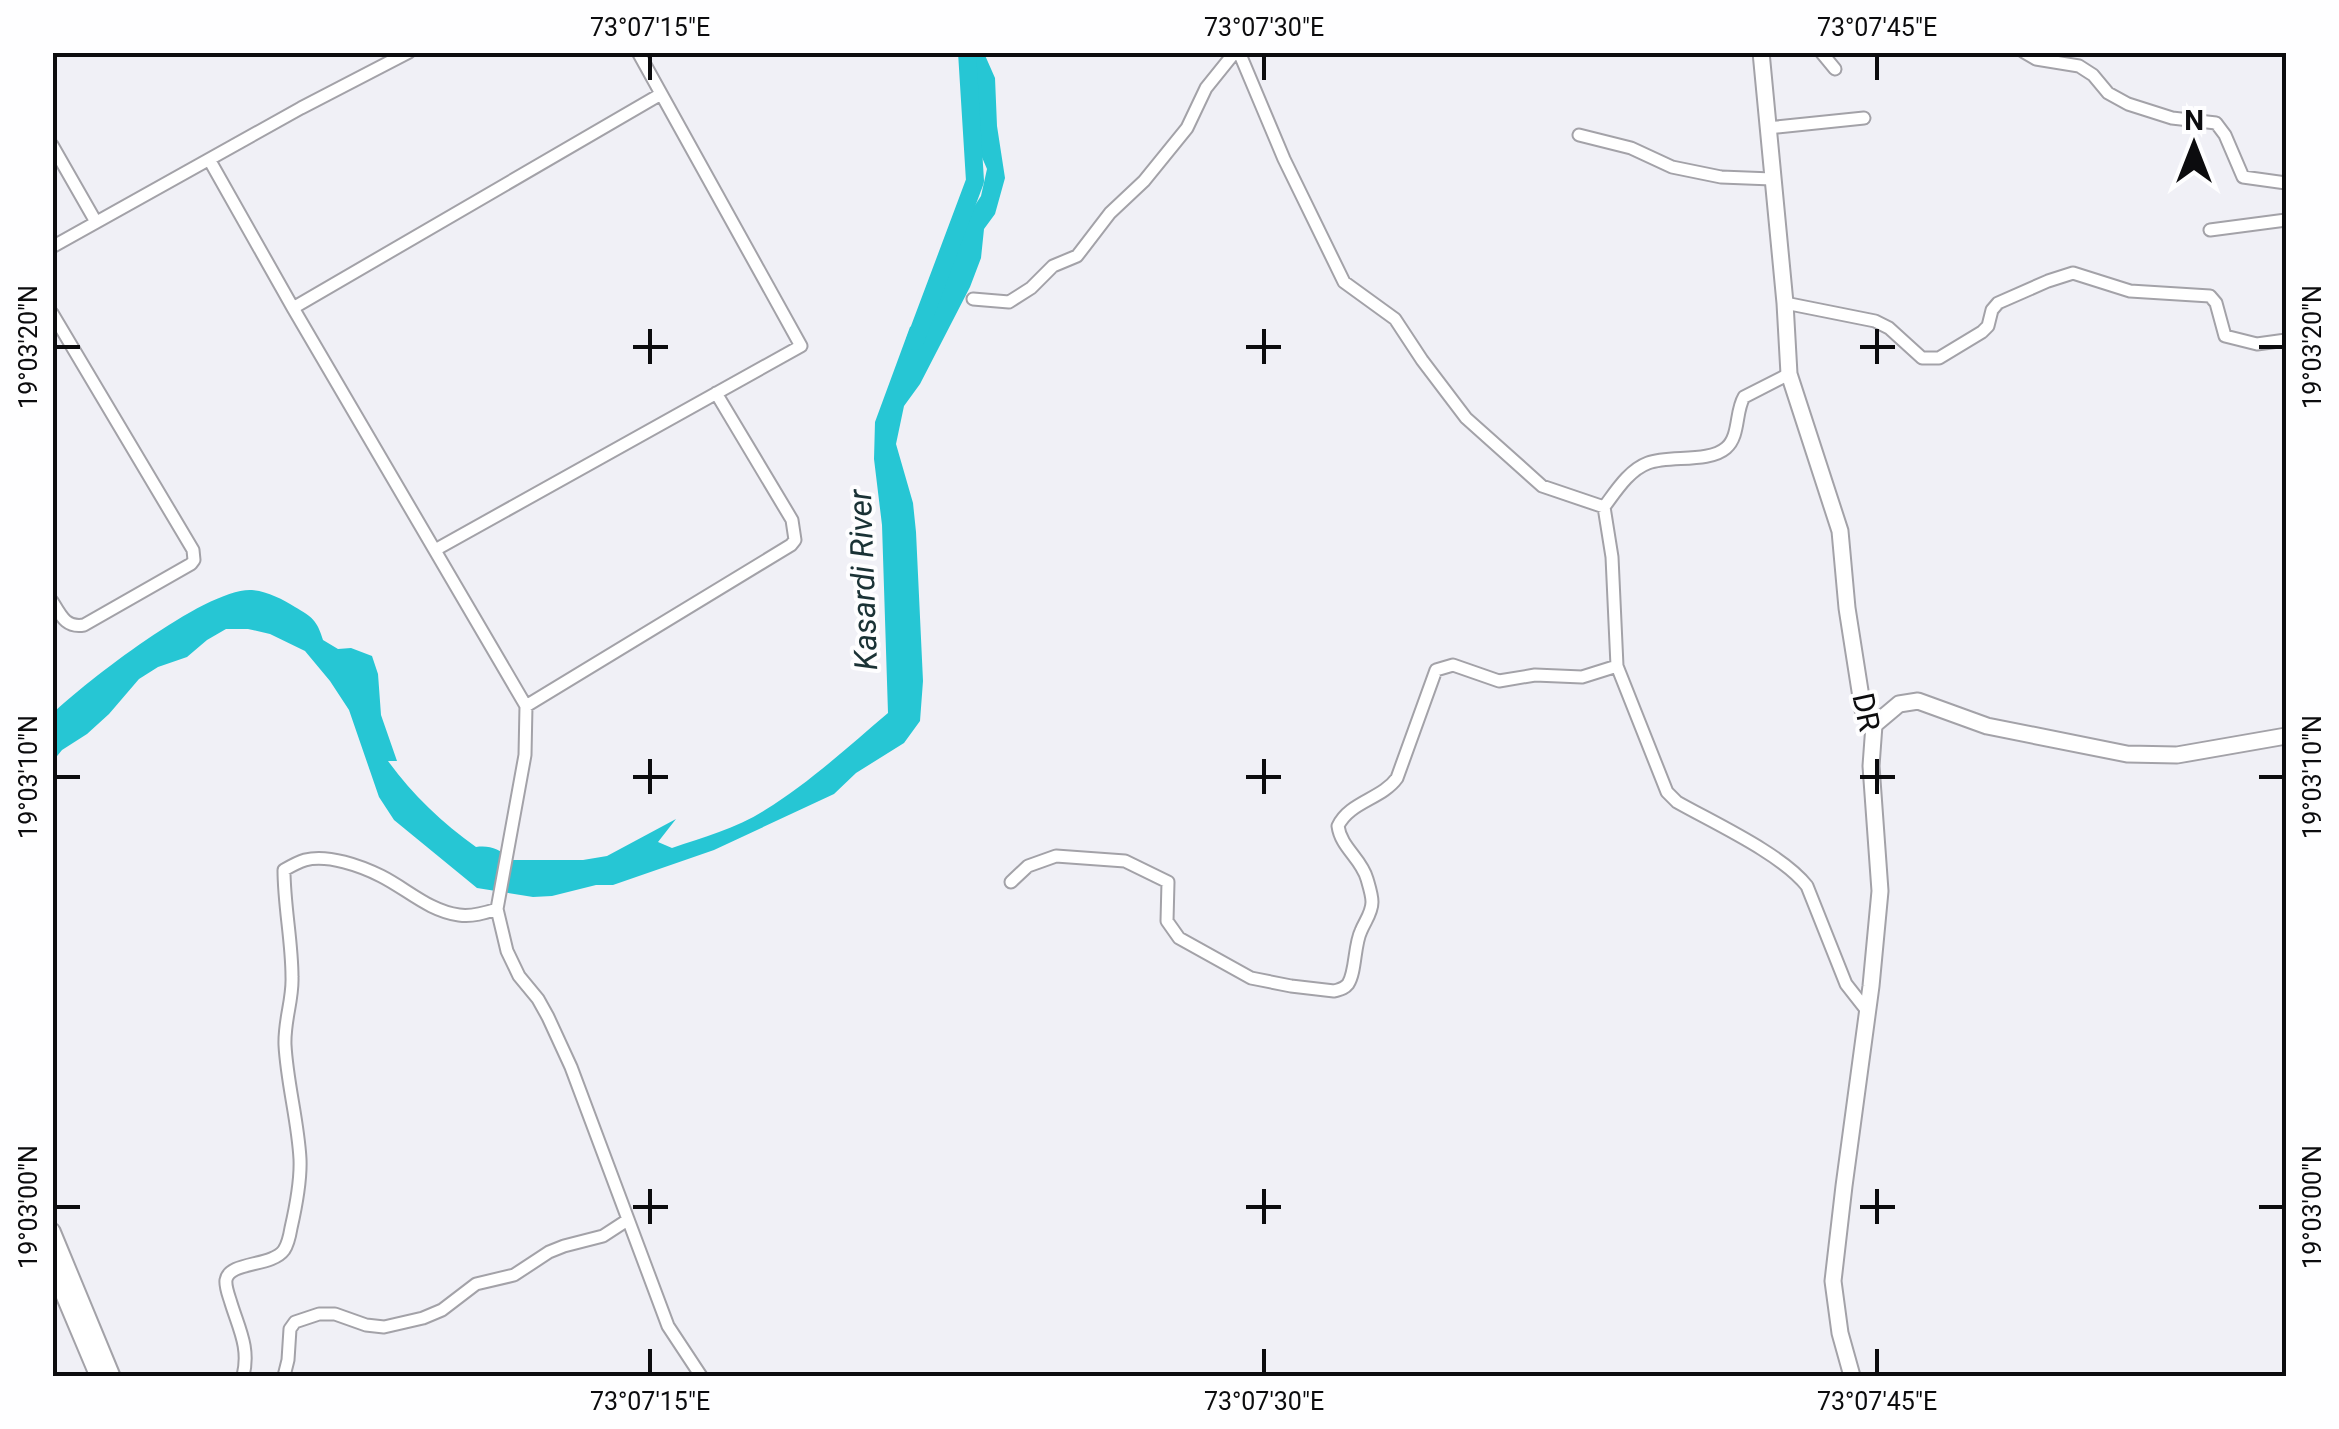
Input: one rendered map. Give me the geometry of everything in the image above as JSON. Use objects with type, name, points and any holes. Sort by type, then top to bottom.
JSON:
[{"type":"main road","name":"DR","points":[[1762,52],[1789,374],[1840,530],[1864,710],[1874,724],[1871,766],[1880,891],[1833,1281],[1840,1333],[1852,1376]]},
{"type":"main road","points":[[1874,724],[1899,704],[1918,701],[1987,726],[2127,754],[2177,755],[2286,736]]},
{"type":"main road","points":[[52,1231],[112,1376]]},
{"type":"main road","points":[[52,1268],[98,1376]]},
{"type":"street","points":[[52,247],[408,52]]},
{"type":"street","points":[[435,550],[801,346],[638,52]]},
{"type":"street","points":[[973,299],[1010,302],[1053,266],[1076,256],[1188,128],[1206,88],[1237,52],[1344,282],[1395,318],[1466,418],[1542,486],[1604,507]]},
{"type":"street","points":[[1822,52],[1835,68]]},
{"type":"street","points":[[2024,52],[2036,60],[2078,66],[2093,75],[2108,93],[2128,104],[2172,118],[2216,123],[2243,177],[2286,182]]},
{"type":"street","points":[[293,308],[661,94]]},
{"type":"street","points":[[1767,128],[1864,118]]},
{"type":"street","points":[[1578,135],[1631,148],[1672,167],[1734,178],[1772,178]]},
{"type":"street","points":[[52,145],[96,222]]},
{"type":"street","points":[[210,161],[526,706],[524,755],[499,903],[501,934],[571,1068],[668,1326],[701,1376]]},
{"type":"street","points":[[2210,230],[2286,220]]},
{"type":"street","points":[[1785,303],[1875,321],[1889,328],[1922,358],[1938,358],[1985,330],[1998,303],[2048,280],[2073,274],[2130,291],[2210,296],[2216,303],[2225,336],[2257,344],[2286,340]]},
{"type":"street","points":[[52,313],[193,550],[194,560],[84,625],[68,624],[52,601]]},
{"type":"street","points":[[1789,374],[1744,397],[1726,448],[1714,454],[1643,465],[1604,507],[1612,556],[1617,666],[1667,792],[1677,802],[1798,874],[1807,886],[1846,984],[1868,1012]]},
{"type":"street","points":[[526,706],[795,540],[792,520],[716,393]]},
{"type":"street","points":[[1011,882],[1028,866],[1056,856],[1125,861],[1168,882],[1166,920],[1179,938],[1251,978],[1291,986],[1342,989],[1350,978],[1359,934],[1372,900],[1360,861],[1345,846],[1338,826],[1349,811],[1390,788],[1397,778],[1436,670],[1452,665],[1499,681],[1535,675],[1582,676],[1617,666]]},
{"type":"street","points":[[243,1376],[246,1347],[226,1283],[235,1269],[274,1258],[284,1250],[298,1196],[300,1162],[286,1048],[292,976],[284,870],[306,860],[324,858],[382,876],[418,900],[454,914],[468,915],[499,903]]},
{"type":"street","points":[[284,1376],[290,1329],[296,1322],[319,1314],[335,1314],[384,1327],[423,1318],[442,1310],[476,1284],[514,1275],[549,1252],[604,1236],[626,1221]]},
{"type":"water","points":[[954,53],[984,53],[995,78],[1005,178],[995,214],[984,229],[981,258],[970,287],[920,384],[904,406],[896,444],[913,503],[923,681],[920,721],[904,743],[856,773],[834,794],[714,850],[613,885],[533,897],[477,888],[394,820],[379,797],[349,710],[330,681],[305,651],[270,634],[226,629],[187,657],[158,667],[139,679],[109,714],[53,761],[53,713],[69,698],[178,619],[232,593],[252,590],[274,596],[306,614],[316,623],[323,640],[338,649],[351,648],[372,656],[378,674],[381,715],[397,761],[388,761],[451,828],[476,847],[495,849],[511,860],[607,856],[676,819],[658,842],[672,848],[754,816],[813,776],[888,713],[875,422],[910,327],[924,320],[943,290],[961,227],[981,196],[987,169],[972,134],[967,104],[970,84],[964,59]]},
{"type":"waterway","name":"Kasardi River","points":[[915,341],[975,181],[967,52]]}]
